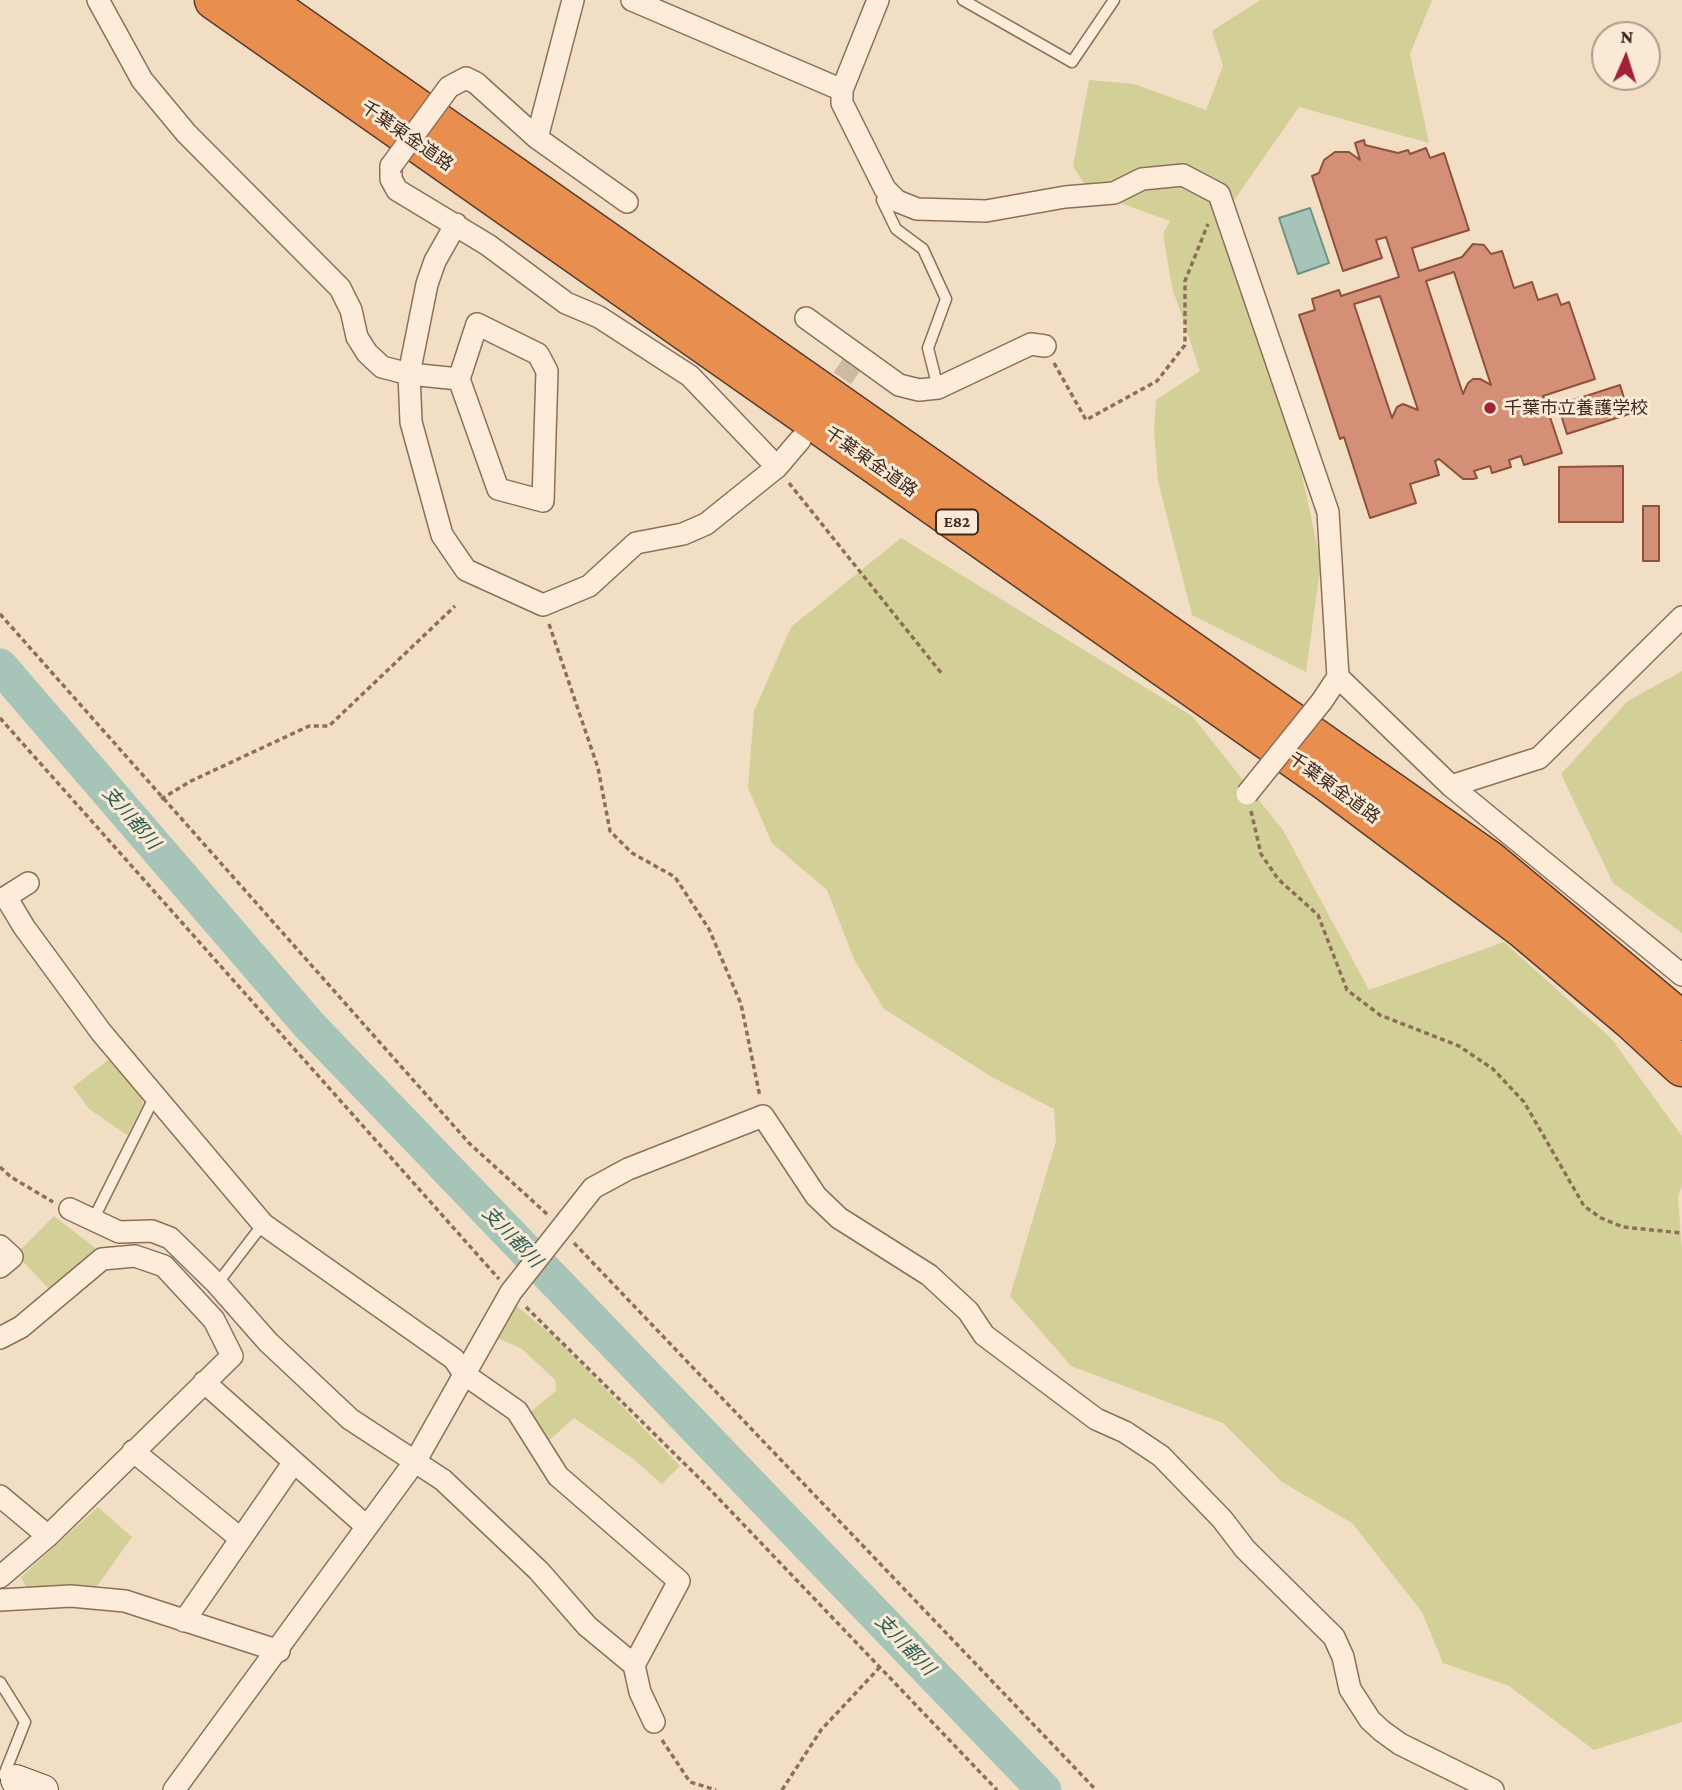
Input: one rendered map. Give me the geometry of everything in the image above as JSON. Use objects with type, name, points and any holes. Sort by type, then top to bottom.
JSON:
[{"type":"highway","name":"千葉東金道路","points":[[214,0],[1330,784],[1522,928],[1682,1067]]},
{"type":"highway","name":"千葉東金道路","points":[[263,0],[1489,860],[1682,1021]]},
{"type":"street","points":[[97,0],[142,80],[186,133],[340,288],[351,310],[357,337],[368,354],[382,367],[409,374],[459,379]]},
{"type":"street","points":[[537,138],[573,0]]},
{"type":"street","points":[[632,0],[842,90]]},
{"type":"street","points":[[878,0],[842,90],[842,103],[874,161],[885,189],[897,201],[917,208],[986,212],[1065,197],[1114,193],[1142,179],[1183,175],[1219,194],[1328,512],[1338,677],[1322,701],[1247,794]]},
{"type":"street","points":[[627,202],[537,138],[476,83],[466,78],[449,87],[391,166],[391,179],[397,190],[456,224],[566,303],[599,317],[691,376],[777,467]]},
{"type":"street","points":[[456,224],[435,261],[427,284],[409,374],[411,422],[442,535],[466,570],[543,605],[589,586],[636,543],[684,534],[706,524],[777,467],[800,440]]},
{"type":"street","points":[[806,318],[899,385],[919,390],[938,388],[1031,344],[1045,346]]},
{"type":"street","points":[[477,324],[538,354],[547,371],[543,501],[498,489],[459,379],[477,324]]},
{"type":"street","points":[[1451,786],[1539,758],[1682,617]]},
{"type":"street","points":[[1338,677],[1451,786],[1682,975]]},
{"type":"street","points":[[28,883],[6,897],[63,983],[155,1098],[263,1224],[454,1359],[464,1374],[517,1411],[558,1476],[679,1581],[634,1665]]},
{"type":"street","points":[[174,1790],[279,1651],[366,1526],[416,1460],[511,1292],[560,1226],[593,1188],[610,1178],[763,1116],[816,1196],[839,1218],[929,1275],[968,1311],[984,1335],[1085,1411],[1161,1456],[1222,1519],[1245,1549],[1334,1637],[1343,1657],[1350,1689],[1370,1720],[1400,1744],[1493,1790]]},
{"type":"street","points":[[70,1209],[119,1232],[152,1231],[170,1238],[217,1284],[268,1342],[350,1419],[443,1480],[540,1571],[587,1626],[634,1665],[640,1692],[654,1722]]},
{"type":"street","points":[[0,1246],[12,1257],[0,1267]]},
{"type":"street","points":[[0,1338],[21,1327],[102,1259],[135,1256],[164,1266],[214,1320],[232,1356],[48,1536],[0,1577]]},
{"type":"street","points":[[204,1382],[366,1526]]},
{"type":"street","points":[[133,1451],[241,1539]]},
{"type":"street","points":[[184,1621],[294,1462]]},
{"type":"street","points":[[0,1496],[48,1536]]},
{"type":"street","points":[[0,1600],[71,1597],[125,1601],[279,1651]]},
{"type":"lane","points":[[963,0],[1072,62],[1114,0]]},
{"type":"lane","points":[[885,189],[882,200],[896,229],[923,249],[946,299],[928,348],[938,388]]},
{"type":"lane","points":[[93,1220],[155,1098]]},
{"type":"lane","points":[[217,1284],[263,1224]]},
{"type":"lane","points":[[0,1682],[25,1722],[14,1782]]},
{"type":"path","points":[[1045,346],[1086,420],[1157,381],[1185,345],[1185,281],[1219,194]]},
{"type":"path","points":[[777,467],[942,674]]},
{"type":"path","points":[[543,605],[598,768],[610,831],[632,853],[675,877],[709,929],[741,1004],[763,1116]]},
{"type":"path","points":[[161,799],[191,781],[309,726],[329,726],[455,606]]},
{"type":"path","points":[[0,614],[161,799],[469,1143],[560,1226],[656,1331],[1096,1790]]},
{"type":"path","points":[[0,718],[511,1292],[700,1479],[997,1790]]},
{"type":"path","points":[[1247,794],[1261,854],[1279,879],[1318,915],[1347,990],[1380,1014],[1459,1046],[1493,1069],[1524,1102],[1584,1206],[1601,1218],[1623,1227],[1682,1233]]},
{"type":"path","points":[[0,1167],[39,1195],[70,1209]]},
{"type":"path","points":[[782,1790],[821,1730],[880,1668]]},
{"type":"path","points":[[654,1722],[668,1752],[690,1782],[716,1790]]},
{"type":"shaded area","points":[[1260,0],[1432,0],[1410,54],[1429,143],[1299,107],[1219,222],[1291,425],[1321,563],[1306,672],[1192,615],[1158,481],[1154,431],[1156,400],[1200,371],[1172,287],[1163,234],[1170,221],[1090,192],[1073,166],[1089,80],[1134,84],[1206,110],[1223,66],[1212,31]]},
{"type":"shaded area","points":[[1310,208],[1329,263],[1298,274],[1279,218]]},
{"type":"shaded area","points":[[901,538],[1192,716],[1283,830],[1369,990],[1504,942],[1611,1038],[1682,1136],[1682,1185],[1678,1197],[1682,1249],[1682,1722],[1594,1750],[1509,1686],[1443,1663],[1422,1612],[1352,1523],[1282,1482],[1223,1423],[1071,1366],[1010,1296],[1056,1141],[1054,1109],[992,1077],[884,1009],[854,959],[827,890],[772,843],[748,788],[754,711],[791,627]]},
{"type":"shaded area","points":[[1682,671],[1682,933],[1613,883],[1561,774],[1628,701]]},
{"type":"shaded area","points":[[112,1057],[141,1094],[143,1105],[127,1135],[89,1109],[73,1087]]},
{"type":"shaded area","points":[[54,1216],[99,1251],[51,1291],[16,1254]]},
{"type":"shaded area","points":[[514,1304],[558,1340],[680,1466],[662,1484],[632,1458],[574,1418],[545,1444],[529,1413],[556,1391],[555,1380],[522,1349],[493,1336]]},
{"type":"shaded area","points":[[98,1507],[132,1537],[95,1589],[29,1593],[21,1577]]},
{"type":"building","points":[[1364,140],[1365,145],[1398,153],[1408,150],[1410,154],[1426,148],[1430,158],[1444,153],[1469,230],[1412,248],[1419,271],[1462,257],[1473,244],[1484,245],[1491,254],[1502,251],[1514,288],[1532,282],[1538,300],[1557,294],[1561,305],[1569,302],[1595,379],[1543,396],[1562,453],[1524,465],[1521,456],[1509,460],[1511,467],[1492,473],[1490,466],[1474,471],[1477,478],[1473,479],[1463,479],[1439,459],[1435,461],[1439,475],[1410,484],[1416,503],[1370,518],[1344,437],[1340,439],[1299,315],[1315,310],[1312,299],[1339,290],[1341,296],[1399,277],[1386,237],[1376,240],[1382,258],[1343,271],[1312,176],[1319,173],[1324,160],[1335,152],[1349,152],[1360,160],[1355,143]],"holes":[[[1454,272],[1491,385],[1480,379],[1473,379],[1463,394],[1426,281]],[[1380,296],[1418,410],[1403,404],[1397,407],[1392,418],[1354,304]]]},
{"type":"building","points":[[1620,385],[1629,414],[1567,434],[1558,405]]},
{"type":"building","points":[[1623,466],[1623,522],[1559,522],[1559,467]]},
{"type":"building","points":[[1643,506],[1659,506],[1659,561],[1643,561]]},
{"type":"waterway","name":"支川都川","points":[[0,666],[309,1025],[1044,1790]]},
{"type":"tunnel","points":[[825,404],[858,355]]},
{"type":"place","name":"千葉市立養護学校","points":[[1490,408]]}]
